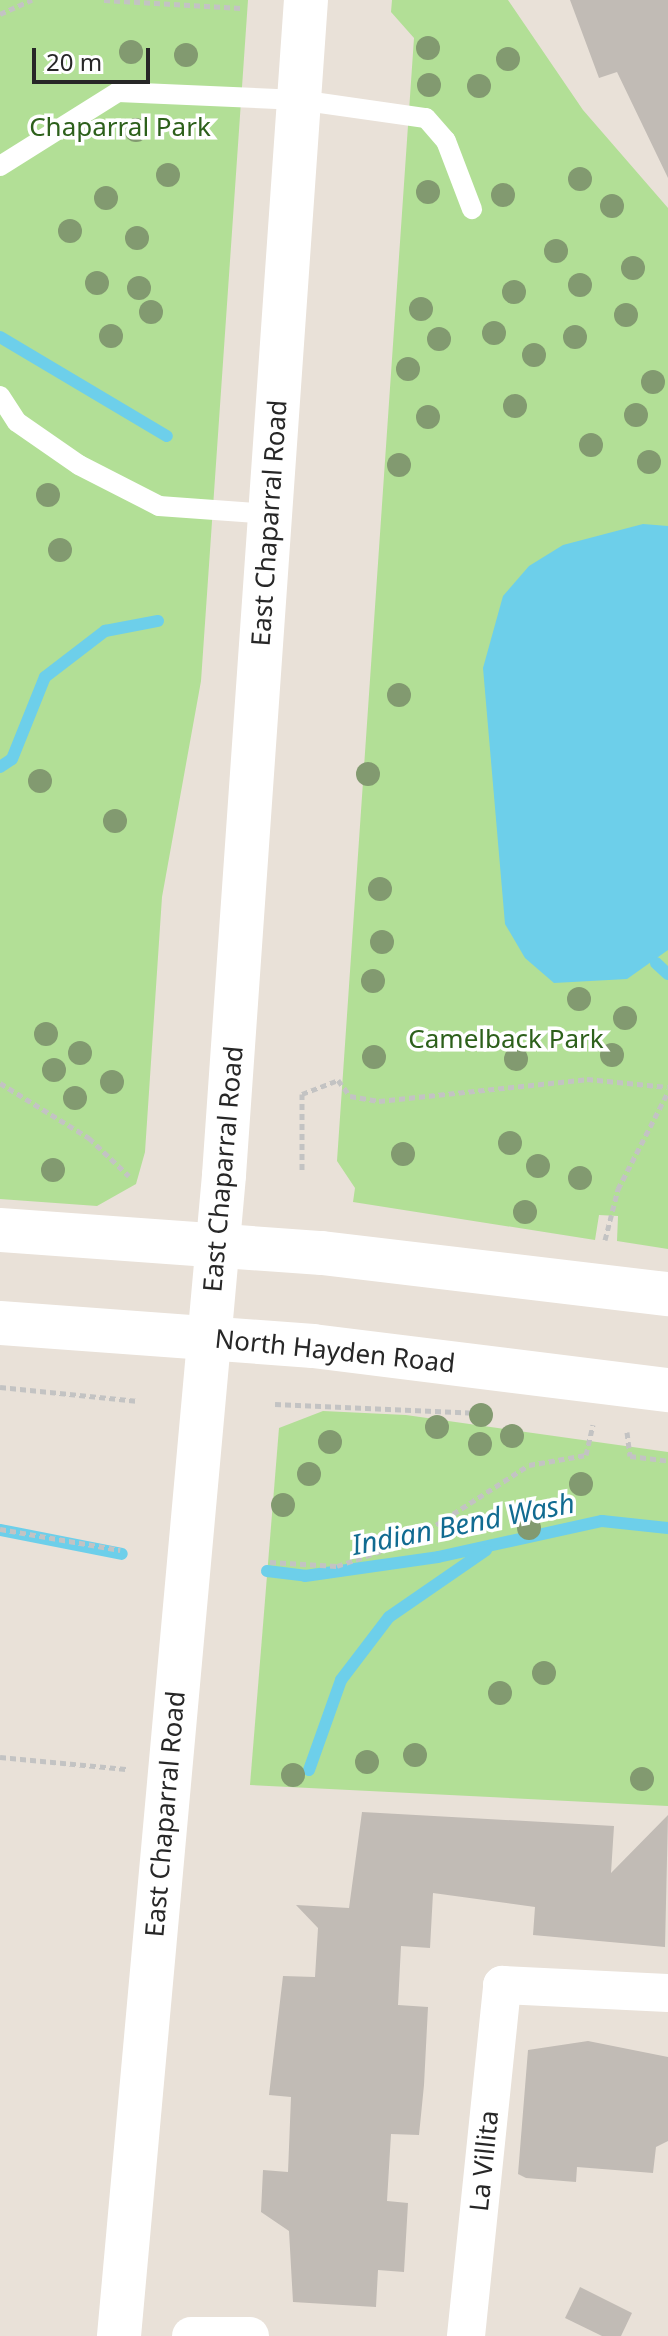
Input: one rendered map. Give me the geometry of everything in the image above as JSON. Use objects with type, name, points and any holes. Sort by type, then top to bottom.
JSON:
[{"type":"main road","name":"East Chaparral Road","points":[[127,2326],[169,1773],[217,1244],[306,0]]},
{"type":"main road","points":[[0,1230],[217,1244],[668,1294]]},
{"type":"main road","name":"North Hayden Road","points":[[0,1323],[208,1338],[668,1390]]},
{"type":"street","name":"La Villita","points":[[466,2336],[502,1985],[668,1993]]},
{"type":"street","points":[[191,2336],[250,2336]]},
{"type":"lane","points":[[0,166],[118,92],[299,100],[426,118],[446,141],[472,209]]},
{"type":"lane","points":[[0,396],[17,422],[54,448],[159,506],[270,514]]},
{"type":"path","points":[[0,14],[32,0]]},
{"type":"path","points":[[104,0],[241,8]]},
{"type":"path","points":[[302,1170],[302,1094],[338,1080],[350,1096],[379,1101],[587,1079],[668,1089],[618,1189],[605,1240]]},
{"type":"path","points":[[0,1083],[78,1130],[129,1176]]},
{"type":"path","points":[[0,1387],[138,1401]]},
{"type":"path","points":[[275,1404],[494,1414]]},
{"type":"path","points":[[579,1423],[608,1427]]},
{"type":"path","points":[[270,1562],[337,1566],[411,1541],[529,1465],[586,1455],[593,1425]]},
{"type":"path","points":[[638,1431],[626,1430],[630,1456],[668,1461]]},
{"type":"path","points":[[0,1529],[120,1550]]},
{"type":"path","points":[[0,1757],[169,1773]]},
{"type":"green space","name":"Chaparral Park","points":[[0,0],[248,0],[201,681],[162,897],[145,1152],[136,1184],[97,1206],[0,1199]]},
{"type":"green space","name":"Camelback Park","points":[[392,0],[508,0],[583,110],[668,208],[668,1249],[617,1241],[618,1216],[599,1215],[595,1240],[353,1202],[355,1188],[337,1161],[414,38],[391,12]]},
{"type":"green space","points":[[323,1411],[406,1415],[668,1452],[668,1806],[250,1785],[279,1428]]},
{"type":"water","points":[[643,524],[668,526],[668,950],[627,979],[554,983],[525,958],[505,924],[483,668],[503,596],[529,566],[563,545]]},
{"type":"building","points":[[570,0],[668,0],[668,178],[617,72],[599,78]]},
{"type":"building","points":[[362,1812],[614,1826],[611,1873],[668,1815],[665,1947],[533,1935],[535,1907],[433,1893],[430,1948],[401,1946],[398,2005],[428,2007],[424,2085],[419,2135],[391,2134],[387,2201],[408,2203],[404,2272],[378,2270],[376,2307],[293,2302],[289,2231],[261,2212],[263,2170],[288,2172],[291,2097],[269,2095],[283,1976],[315,1977],[318,1928],[296,1905],[349,1908]]},
{"type":"building","points":[[588,2041],[668,2057],[668,2141],[656,2147],[653,2173],[577,2167],[576,2182],[526,2178],[518,2174],[528,2050]]},
{"type":"building","points":[[580,2287],[632,2313],[621,2336],[602,2336],[565,2318]]},
{"type":"waterway","points":[[0,337],[167,436]]},
{"type":"waterway","points":[[0,767],[12,759],[45,677],[105,631],[158,621]]},
{"type":"waterway","points":[[656,963],[668,974]]},
{"type":"waterway","name":"Indian Bend Wash","points":[[267,1571],[305,1576],[438,1557],[602,1521],[668,1528]]},
{"type":"waterway","name":"Indian Bend Wash","points":[[0,1530],[122,1554]]},
{"type":"waterway","points":[[309,1770],[341,1680],[389,1617],[486,1550]]}]
